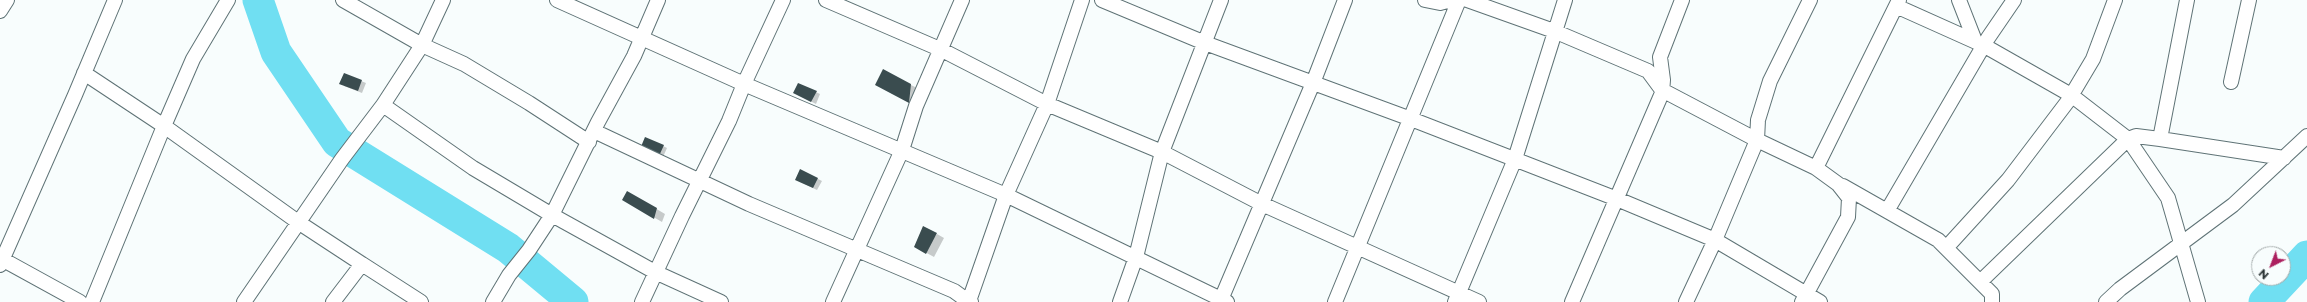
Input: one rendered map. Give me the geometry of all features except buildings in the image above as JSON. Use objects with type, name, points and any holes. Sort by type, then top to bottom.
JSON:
[{"type":"street","points":[[0,11],[7,0]]},
{"type":"street","points":[[80,302],[1,261],[84,73],[114,0]]},
{"type":"street","points":[[92,302],[193,59],[228,0]]},
{"type":"street","points":[[343,0],[422,45],[464,64],[592,136],[700,180],[857,251],[954,291],[970,302],[1006,195],[1047,104],[1082,0]]},
{"type":"street","points":[[244,302],[342,159],[383,105],[422,45],[443,0]]},
{"type":"street","points":[[557,0],[744,84],[1006,195],[1136,257],[1223,301],[1313,83],[1345,0]]},
{"type":"street","points":[[493,302],[552,215],[634,56],[658,0]]},
{"type":"street","points":[[642,302],[655,272],[730,121],[744,84],[783,0]]},
{"type":"street","points":[[826,0],[942,50],[1047,104],[1162,152],[1262,204],[1457,298],[1479,302]]},
{"type":"street","points":[[833,302],[902,150],[916,106],[942,50],[962,0]]},
{"type":"street","points":[[1102,0],[1205,43],[1411,118],[1516,159],[1715,240],[1804,297],[1820,302]]},
{"type":"street","points":[[1120,302],[1136,257],[1162,152],[1221,0]]},
{"type":"street","points":[[1425,0],[1440,3],[1451,0]]},
{"type":"street","points":[[1335,302],[1459,0]]},
{"type":"street","points":[[1467,0],[1554,31],[1648,71],[1662,90],[1757,140],[1816,168],[1838,184],[1938,240],[1992,294],[1992,302]]},
{"type":"street","points":[[1457,298],[1516,159],[1554,31],[1565,0]]},
{"type":"street","points":[[1572,302],[1662,90],[1663,80],[1660,57],[1682,0]]},
{"type":"street","points":[[1686,302],[1715,240],[1757,140],[1758,120],[1770,81],[1810,0]]},
{"type":"street","points":[[1959,0],[1979,43]]},
{"type":"street","points":[[1887,211],[1979,43],[2014,0]]},
{"type":"street","points":[[1946,248],[2008,180],[2071,95],[2092,59],[2115,0]]},
{"type":"street","points":[[2160,139],[2187,0]]},
{"type":"street","points":[[2231,82],[2249,0]]},
{"type":"street","points":[[1816,168],[1897,3],[1979,43],[2071,95],[2128,139],[2168,198],[2198,302]]},
{"type":"street","points":[[84,73],[164,126],[298,222],[421,302]]},
{"type":"street","points":[[383,105],[473,168],[552,215],[655,272],[721,302]]},
{"type":"street","points":[[1980,282],[2128,139],[2136,136],[2284,158]]},
{"type":"street","points":[[2106,302],[2233,205],[2307,136]]},
{"type":"street","points":[[1804,297],[1848,217],[1849,198],[1838,184]]},
{"type":"street","points":[[333,302],[362,264]]},
{"type":"waterway","points":[[258,0],[276,52],[337,142],[508,248],[573,302]]},
{"type":"waterway","points":[[2264,302],[2307,256]]}]
